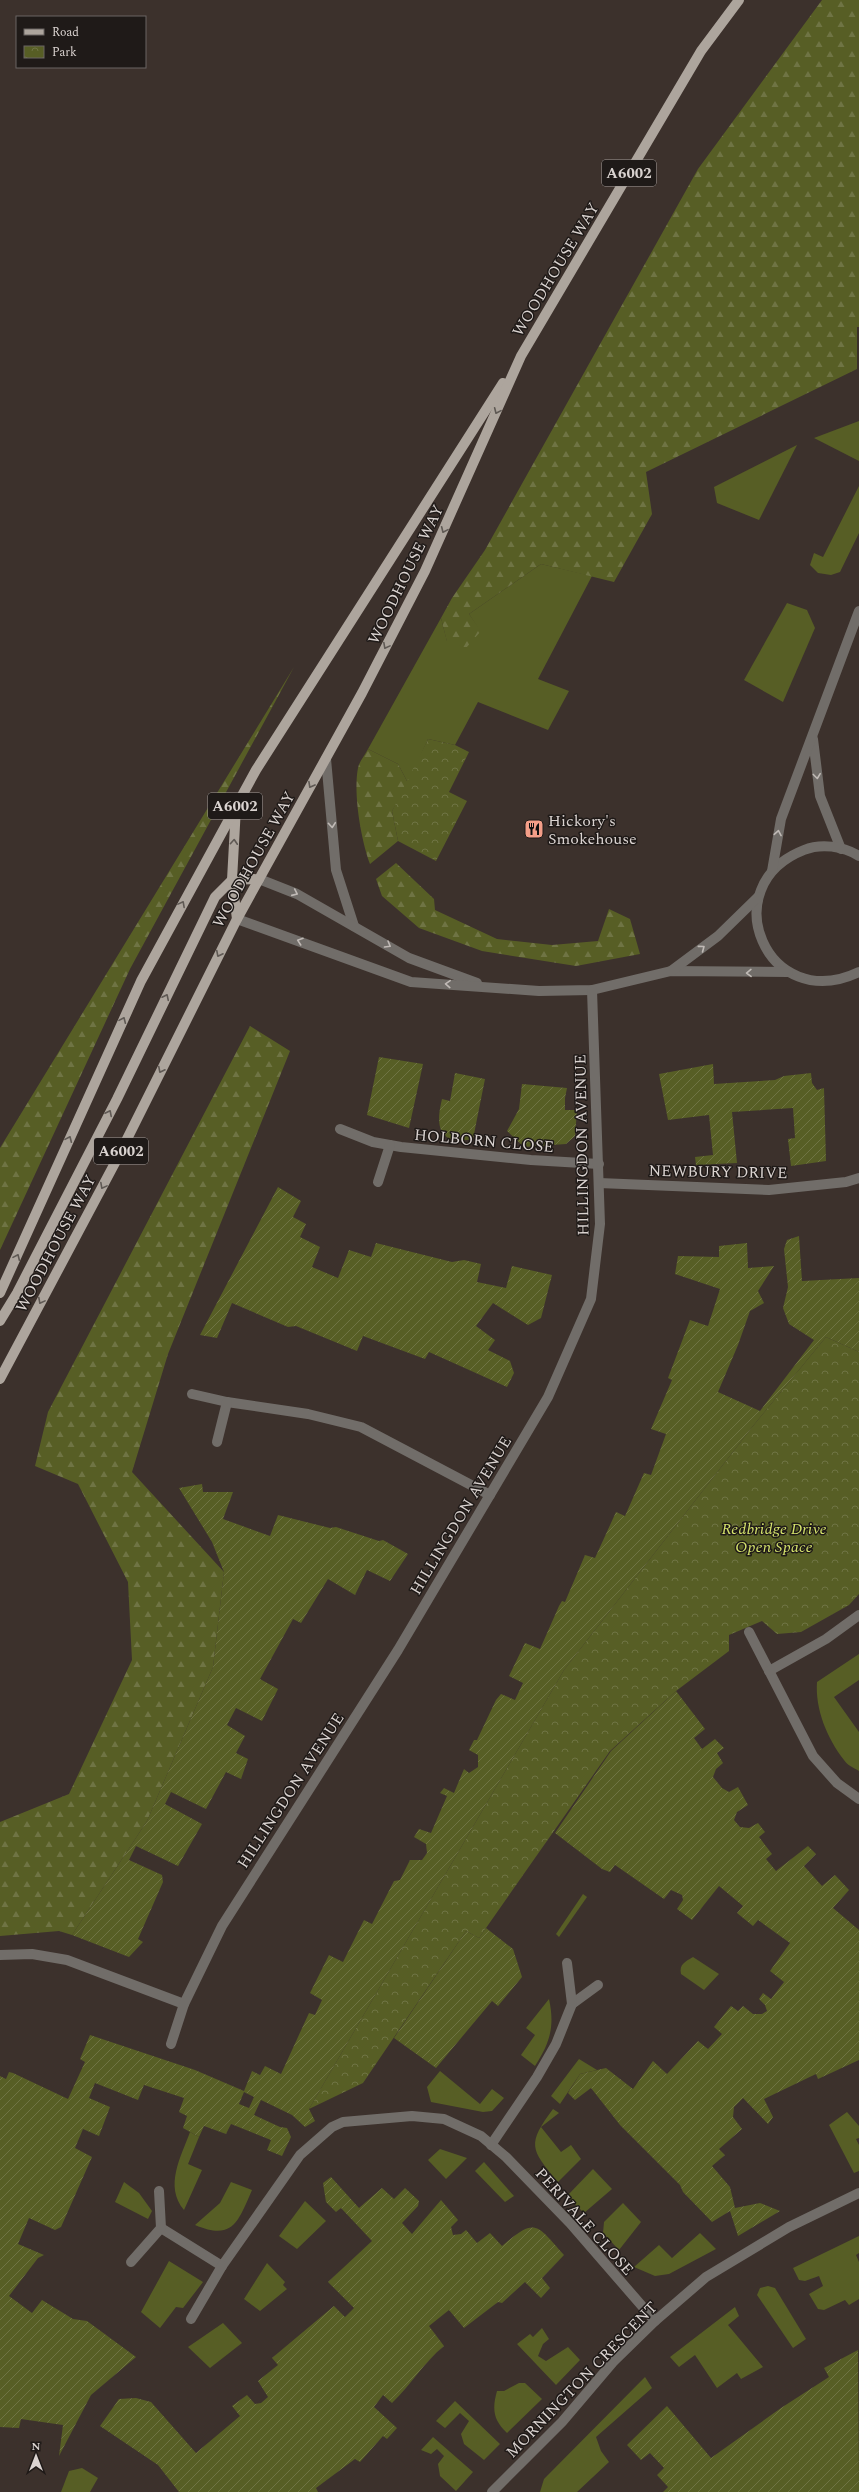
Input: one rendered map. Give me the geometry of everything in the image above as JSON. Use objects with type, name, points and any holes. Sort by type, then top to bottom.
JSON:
[{"type":"main road","name":"WOODHOUSE WAY","points":[[0,1293],[141,981],[256,770],[524,350],[701,51],[739,0]]},
{"type":"main road","name":"WOODHOUSE WAY","points":[[0,1379],[116,1161],[237,919],[326,758],[426,571],[524,350]]},
{"type":"main road","points":[[236,805],[232,880],[237,919]]},
{"type":"main road","points":[[232,880],[259,879]]},
{"type":"main road","name":"A6002","points":[[0,1321],[17,1293],[113,1106],[215,897],[232,880]]},
{"type":"street","points":[[671,971],[718,936],[758,898],[772,871],[781,819],[813,737],[823,703],[859,611]]},
{"type":"street","points":[[813,737],[820,796],[841,849]]},
{"type":"street","points":[[326,758],[336,870],[354,926]]},
{"type":"street","points":[[772,871],[790,856],[810,848],[826,846],[841,849],[859,856]]},
{"type":"street","points":[[259,879],[297,894],[409,958],[487,986]]},
{"type":"street","points":[[758,898],[756,915],[763,944],[777,963],[788,972],[802,978],[819,982],[842,980],[859,972]]},
{"type":"street","points":[[237,919],[411,982],[487,986],[539,991],[592,990],[671,971],[788,972]]},
{"type":"street","name":"HILLINGDON AVENUE","points":[[171,2044],[184,2004],[222,1926],[398,1650],[548,1397],[591,1299],[600,1224],[592,990]]},
{"type":"street","name":"HOLBORN CLOSE","points":[[340,1129],[390,1145],[531,1160],[599,1164]]},
{"type":"street","name":"HOLBORN CLOSE","points":[[378,1182],[390,1145]]},
{"type":"street","name":"NEWBURY DRIVE","points":[[599,1183],[769,1190],[846,1182],[859,1178]]},
{"type":"street","points":[[192,1394],[227,1402],[308,1414],[361,1428],[490,1494]]},
{"type":"street","points":[[217,1442],[227,1402]]},
{"type":"street","points":[[769,1671],[826,1639],[859,1615]]},
{"type":"street","points":[[748,1632],[813,1756],[837,1783],[859,1798]]},
{"type":"street","points":[[0,1955],[32,1954],[67,1960],[184,2004]]},
{"type":"street","points":[[491,2145],[552,2051],[572,2004],[567,1963]]},
{"type":"street","points":[[572,2004],[598,1985]]},
{"type":"street","name":"PERIVALE CLOSE","points":[[191,2319],[222,2266],[300,2155],[332,2127],[343,2122],[412,2116],[444,2119],[481,2136],[570,2224],[655,2321]]},
{"type":"street","points":[[131,2262],[161,2228],[159,2191]]},
{"type":"street","name":"MORNINGTON CRESCENT","points":[[492,2492],[562,2422],[613,2362],[655,2321],[706,2277],[789,2227],[859,2193]]},
{"type":"street","points":[[161,2228],[222,2266]]},
{"type":"green space","points":[[822,0],[859,0],[859,327],[857,327],[857,369],[646,472],[652,514],[614,582],[541,564],[469,614],[481,631],[466,648],[447,642],[441,618],[452,598],[485,550],[698,169]]},
{"type":"green space","points":[[859,421],[859,461],[814,438]]},
{"type":"green space","points":[[797,445],[759,520],[717,503],[714,487]]},
{"type":"green space","points":[[859,486],[859,533],[840,572],[831,575],[818,573],[810,565],[814,553],[823,557]]},
{"type":"green space","points":[[541,564],[592,576],[538,679],[569,691],[548,730],[478,702],[455,745],[428,739],[408,783],[398,764],[368,749],[441,618],[447,641],[465,647],[480,631],[469,614]]},
{"type":"green space","points":[[787,603],[807,610],[815,628],[783,702],[744,680]]},
{"type":"green space","points":[[294,667],[130,969],[0,1250],[0,1148]]},
{"type":"green space","points":[[428,739],[455,745],[469,752],[449,792],[467,801],[436,861],[398,841],[392,811]]},
{"type":"green space","points":[[368,749],[398,764],[408,783],[392,811],[398,841],[370,864],[361,830],[356,790],[359,766]]},
{"type":"green space","points":[[396,863],[434,899],[435,910],[497,939],[552,945],[598,941],[609,909],[630,919],[640,954],[576,966],[482,951],[419,928],[382,896],[376,879]]},
{"type":"green space","points":[[250,1026],[290,1051],[168,1354],[132,1472],[224,1572],[213,1667],[147,1821],[72,1935],[59,1931],[0,1936],[0,1822],[69,1794],[132,1660],[128,1582],[78,1484],[35,1466],[48,1412]]},
{"type":"green space","points":[[379,1057],[423,1064],[409,1128],[367,1115]]},
{"type":"green space","points":[[713,1064],[714,1084],[775,1080],[784,1076],[811,1073],[812,1083],[817,1090],[824,1088],[826,1161],[791,1166],[788,1139],[795,1138],[793,1108],[732,1112],[737,1163],[696,1165],[695,1157],[713,1155],[709,1115],[668,1120],[659,1074]]},
{"type":"green space","points":[[455,1073],[485,1079],[473,1139],[453,1140],[446,1137],[440,1126],[439,1118],[442,1099],[450,1101]]},
{"type":"green space","points":[[522,1084],[567,1088],[565,1110],[577,1110],[575,1136],[566,1144],[524,1147],[507,1131],[519,1109]]},
{"type":"green space","points":[[278,1187],[301,1201],[293,1217],[306,1224],[300,1237],[320,1247],[312,1267],[338,1278],[349,1250],[371,1257],[376,1243],[452,1262],[464,1260],[481,1264],[477,1282],[506,1288],[512,1266],[552,1275],[541,1318],[528,1325],[493,1303],[476,1326],[495,1340],[488,1350],[510,1361],[514,1373],[507,1387],[429,1352],[425,1359],[363,1336],[357,1351],[296,1326],[288,1327],[232,1303],[217,1338],[200,1335]]},
{"type":"green space","points":[[799,1236],[802,1281],[859,1278],[859,1352],[826,1337],[753,1426],[564,1670],[309,2109],[315,2121],[305,2127],[292,2115],[261,2100],[254,2115],[280,2127],[287,2128],[291,2137],[282,2156],[267,2150],[271,2140],[231,2124],[226,2134],[204,2126],[199,2137],[183,2128],[187,2116],[179,2112],[184,2098],[144,2085],[138,2100],[95,2083],[89,2098],[110,2107],[99,2136],[83,2129],[75,2148],[92,2157],[61,2227],[55,2230],[29,2218],[18,2244],[44,2255],[38,2258],[9,2296],[32,2313],[42,2300],[73,2319],[87,2321],[136,2357],[91,2395],[59,2456],[63,2425],[21,2419],[19,2428],[0,2427],[0,2076],[6,2079],[9,2072],[13,2073],[68,2099],[85,2062],[80,2059],[90,2035],[195,2070],[244,2091],[252,2071],[260,2075],[265,2066],[281,2074],[309,2013],[315,2015],[322,2000],[310,1993],[329,1955],[343,1962],[364,1920],[372,1924],[394,1881],[400,1880],[410,1860],[422,1860],[427,1853],[426,1844],[414,1837],[419,1829],[431,1833],[447,1796],[440,1793],[444,1788],[454,1793],[464,1769],[469,1773],[478,1767],[478,1755],[469,1750],[474,1740],[477,1740],[496,1700],[501,1694],[515,1700],[523,1683],[509,1676],[525,1643],[540,1649],[559,1606],[562,1601],[565,1602],[585,1555],[595,1558],[616,1512],[625,1516],[644,1473],[651,1475],[666,1434],[651,1429],[672,1380],[668,1378],[690,1320],[708,1326],[720,1289],[675,1274],[678,1256],[719,1257],[719,1246],[747,1243],[748,1268],[774,1266],[758,1291],[764,1303],[750,1311],[738,1345],[718,1392],[760,1411],[814,1340],[789,1324],[783,1308],[788,1287],[784,1249],[787,1240]],"holes":[[[244,2092],[254,2097],[249,2108],[239,2104]]]},
{"type":"green space","name":"Redbridge Drive Open Space","points":[[826,1337],[859,1352],[859,1594],[849,1605],[801,1632],[777,1634],[762,1621],[729,1635],[729,1651],[676,1691],[610,1751],[479,1938],[466,1931],[363,2083],[309,2109],[564,1670],[753,1426]]},
{"type":"green space","points":[[202,1484],[203,1492],[233,1492],[223,1519],[270,1536],[278,1515],[330,1528],[336,1527],[379,1541],[383,1540],[408,1554],[390,1581],[367,1570],[355,1595],[328,1579],[301,1623],[293,1619],[260,1679],[278,1689],[262,1721],[236,1708],[227,1725],[245,1736],[236,1753],[248,1759],[241,1779],[226,1772],[206,1809],[171,1792],[165,1804],[202,1824],[178,1866],[136,1846],[129,1860],[162,1875],[163,1882],[138,1939],[143,1942],[129,1957],[72,1935],[147,1821],[213,1667],[224,1572],[212,1542],[179,1488]]},
{"type":"green space","points":[[859,1654],[859,1680],[834,1697],[859,1732],[859,1771],[845,1762],[827,1733],[820,1713],[817,1682]]},
{"type":"green space","points":[[676,1691],[705,1729],[694,1738],[702,1749],[715,1739],[724,1748],[717,1753],[723,1763],[716,1769],[713,1777],[722,1788],[729,1792],[738,1787],[748,1805],[737,1812],[734,1820],[740,1827],[749,1828],[758,1823],[765,1832],[759,1837],[772,1854],[766,1859],[776,1871],[808,1846],[816,1854],[804,1866],[822,1886],[835,1875],[849,1890],[833,1908],[859,1930],[859,2060],[818,2079],[816,2074],[764,2099],[773,2117],[768,2124],[743,2098],[734,2107],[733,2117],[742,2129],[719,2149],[725,2155],[712,2166],[730,2187],[735,2208],[760,2203],[780,2211],[738,2236],[730,2211],[712,2222],[683,2192],[680,2185],[620,2125],[591,2088],[575,2100],[568,2093],[580,2074],[606,2068],[633,2089],[653,2061],[667,2074],[698,2041],[708,2049],[722,2034],[714,2027],[731,2006],[738,2011],[743,2006],[753,2014],[762,2014],[767,2011],[765,2005],[759,1999],[763,1993],[771,1999],[784,1982],[770,1971],[790,1943],[758,1920],[753,1926],[737,1913],[743,1906],[719,1886],[692,1920],[677,1909],[683,1900],[682,1895],[671,1890],[664,1899],[615,1865],[610,1872],[602,1869],[555,1833],[611,1751]]},
{"type":"green space","points":[[583,1894],[587,1897],[559,1937],[556,1934]]},
{"type":"green space","points":[[486,1928],[513,1949],[522,1977],[498,2006],[492,2001],[436,2068],[394,2038],[466,1931],[479,1938]]},
{"type":"green space","points":[[693,1957],[719,1974],[704,1990],[681,1974],[682,1966]]},
{"type":"green space","points":[[549,1999],[551,2009],[550,2034],[548,2042],[535,2066],[521,2055],[535,2035],[526,2028]]},
{"type":"green space","points":[[579,2059],[597,2070],[580,2074],[560,2104],[551,2096]]},
{"type":"green space","points":[[440,2071],[480,2104],[492,2089],[504,2098],[492,2111],[483,2112],[431,2102],[427,2087]]},
{"type":"green space","points":[[553,2109],[559,2113],[542,2126]]},
{"type":"green space","points":[[847,2112],[859,2126],[859,2138],[856,2139],[859,2145],[859,2171],[854,2173],[829,2125]]},
{"type":"green space","points":[[541,2127],[561,2152],[571,2145],[581,2159],[558,2182],[542,2162],[537,2154],[535,2146],[536,2139]]},
{"type":"green space","points":[[190,2132],[199,2137],[188,2164],[202,2170],[184,2210],[178,2201],[175,2191],[175,2181],[179,2161]]},
{"type":"green space","points":[[440,2149],[467,2158],[446,2179],[428,2160]]},
{"type":"green space","points":[[484,2162],[514,2196],[505,2202],[475,2171]]},
{"type":"green space","points":[[593,2169],[612,2189],[584,2213],[567,2196]]},
{"type":"green space","points":[[331,2177],[359,2208],[382,2188],[394,2199],[405,2188],[419,2201],[418,2206],[402,2223],[412,2234],[441,2200],[458,2220],[451,2227],[453,2235],[461,2234],[466,2230],[477,2243],[490,2233],[502,2246],[522,2231],[529,2228],[535,2228],[547,2236],[564,2255],[542,2278],[550,2288],[541,2298],[525,2282],[502,2303],[498,2302],[464,2328],[449,2310],[429,2326],[444,2346],[430,2359],[392,2403],[383,2395],[374,2407],[397,2428],[387,2439],[383,2436],[360,2462],[355,2459],[316,2488],[318,2492],[179,2492],[158,2465],[100,2426],[119,2399],[136,2398],[151,2402],[196,2453],[240,2416],[232,2406],[247,2395],[255,2404],[261,2403],[268,2397],[258,2381],[278,2365],[272,2358],[334,2306],[345,2317],[354,2308],[328,2282],[372,2241],[341,2208],[336,2212],[326,2202],[323,2183]]},
{"type":"green space","points":[[124,2182],[139,2193],[152,2211],[148,2219],[115,2202]]},
{"type":"green space","points":[[231,2182],[252,2190],[238,2219],[232,2226],[218,2231],[195,2225],[220,2203]]},
{"type":"green space","points":[[305,2201],[326,2221],[297,2249],[279,2236]]},
{"type":"green space","points":[[623,2203],[641,2222],[619,2250],[603,2233],[604,2222]]},
{"type":"green space","points":[[700,2233],[716,2249],[669,2274],[655,2276],[634,2267],[659,2245],[672,2258]]},
{"type":"green space","points":[[859,2236],[859,2253],[856,2255],[859,2262],[859,2299],[849,2305],[845,2300],[824,2310],[818,2309],[809,2294],[823,2286],[819,2276],[805,2281],[799,2280],[793,2268]]},
{"type":"green space","points":[[169,2261],[203,2282],[183,2308],[176,2307],[160,2328],[141,2312]]},
{"type":"green space","points":[[267,2263],[285,2282],[283,2285],[287,2289],[260,2311],[244,2299]]},
{"type":"green space","points":[[768,2286],[775,2288],[806,2339],[793,2348],[757,2295],[760,2288]]},
{"type":"green space","points":[[735,2307],[739,2316],[728,2325],[763,2367],[741,2379],[737,2373],[717,2388],[695,2355],[679,2367],[670,2357]]},
{"type":"green space","points":[[223,2323],[242,2343],[210,2368],[188,2347]]},
{"type":"green space","points":[[542,2328],[549,2339],[543,2344],[538,2356],[546,2361],[568,2347],[580,2360],[556,2385],[517,2344],[530,2334],[533,2337]]},
{"type":"green space","points":[[858,2350],[859,2492],[663,2492],[668,2487],[657,2475],[664,2468],[650,2453],[641,2460],[627,2445],[667,2406],[711,2458],[781,2408],[829,2377],[824,2368]]},
{"type":"green space","points":[[645,2377],[652,2388],[596,2437],[601,2451],[609,2462],[577,2492],[540,2492],[544,2479]]},
{"type":"green space","points":[[519,2383],[525,2383],[542,2399],[507,2433],[496,2419],[494,2409],[495,2397],[497,2391],[504,2391]]},
{"type":"green space","points":[[455,2401],[500,2444],[484,2460],[464,2444],[461,2434],[469,2421],[460,2413],[445,2428],[436,2421]]},
{"type":"green space","points":[[433,2437],[473,2472],[456,2491],[440,2476],[438,2464],[444,2456],[437,2449],[431,2454],[421,2450]]},
{"type":"green space","points":[[82,2468],[98,2478],[90,2492],[61,2492],[69,2471]]},
{"type":"place","name":"Hickory's Smokehouse","points":[[534,829]]}]
